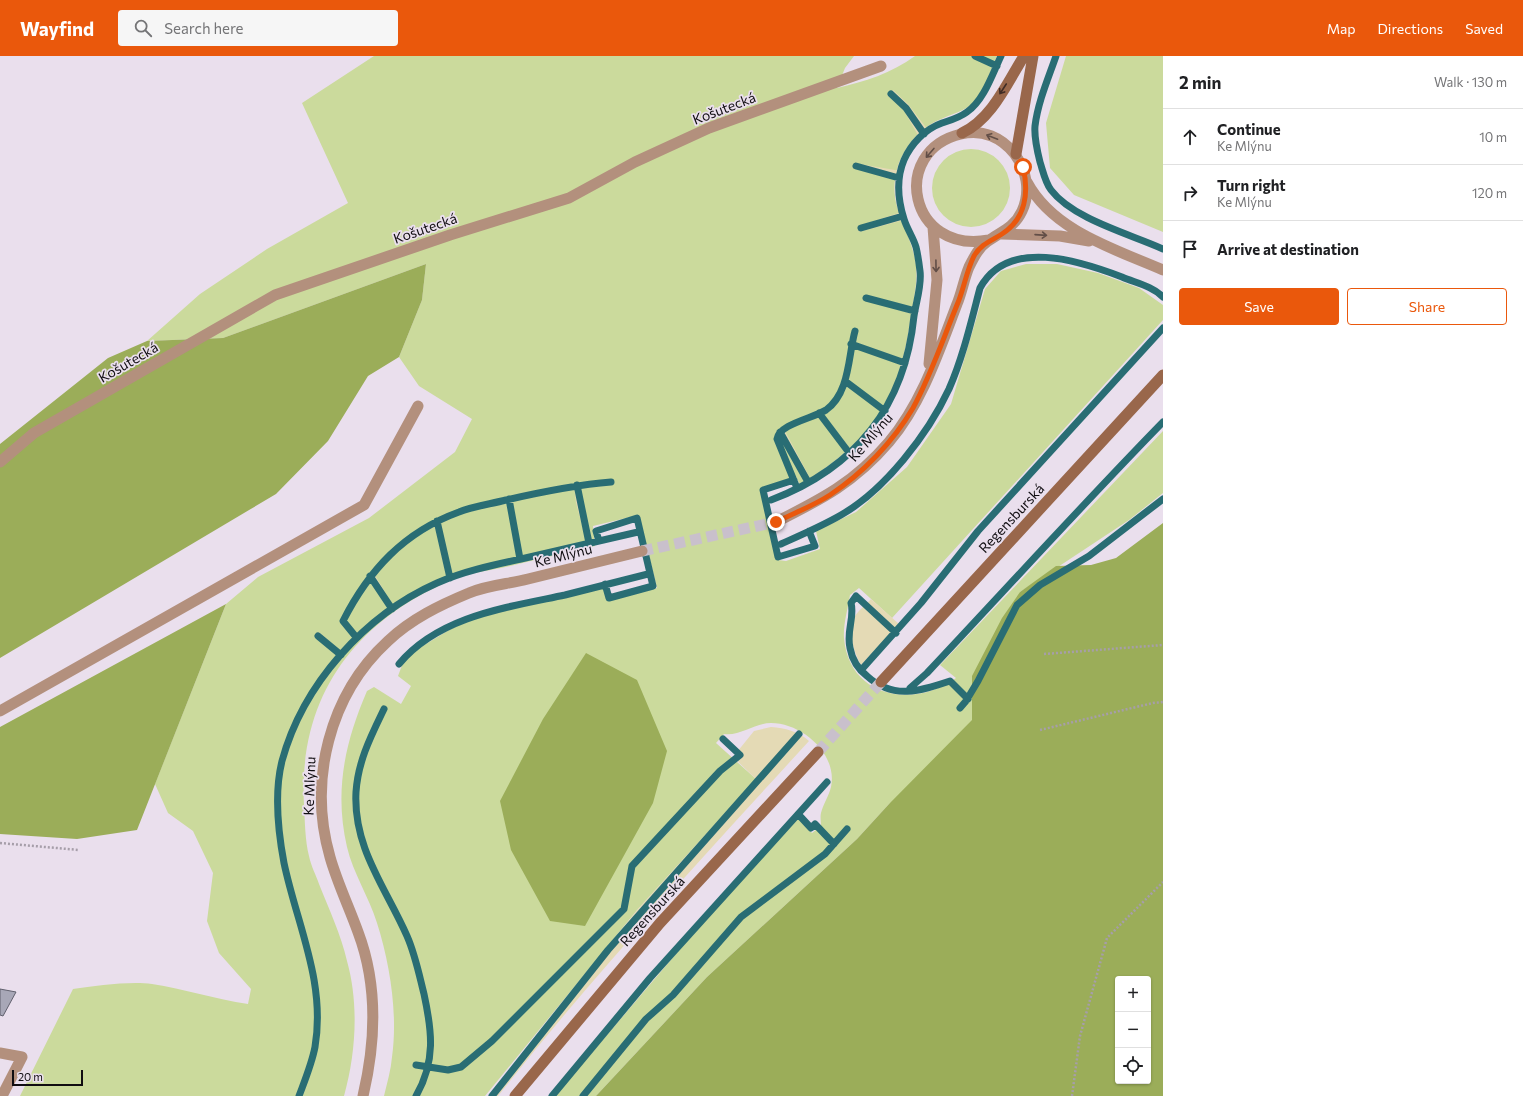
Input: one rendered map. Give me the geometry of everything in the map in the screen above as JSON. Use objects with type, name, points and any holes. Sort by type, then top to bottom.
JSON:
[{"type":"main road","points":[[962,133],[979,124],[1024,56]]},
{"type":"main road","points":[[1016,154],[1033,56]]},
{"type":"main road","name":"Regensburská","points":[[881,682],[1163,375]]},
{"type":"main road","name":"Regensburská","points":[[515,1096],[660,923],[818,752]]},
{"type":"street","name":"Košutecká","points":[[0,462],[34,433],[275,295],[450,235],[569,198],[635,162],[709,128],[881,66]]},
{"type":"street","name":"Ke Mlýnu","points":[[962,133],[977,133],[992,136],[1005,144],[1016,154],[1023,167],[1027,182],[1026,197],[1022,211],[1014,224],[1002,234],[989,240],[974,243],[959,242],[945,236],[933,227],[924,215],[918,201],[916,186],[919,171],[926,157],[936,146],[948,138],[962,133]]},
{"type":"street","points":[[1027,182],[1035,196],[1047,210],[1100,243],[1163,270]]},
{"type":"street","name":"Ke Mlýnu","points":[[927,378],[936,280],[933,227]]},
{"type":"street","points":[[1002,234],[1060,236],[1100,243]]},
{"type":"street","name":"Ke Mlýnu","points":[[776,522],[829,495],[866,467],[890,441],[912,408],[927,378],[958,303],[968,269],[975,254],[989,240]]},
{"type":"street","points":[[0,711],[364,504],[418,406]]},
{"type":"street","name":"Ke Mlýnu","points":[[363,1096],[370,1066],[374,1020],[371,979],[359,934],[330,858],[321,815],[324,756],[338,709],[358,674],[388,641],[422,615],[471,592],[642,551]]},
{"type":"street","points":[[0,1053],[22,1058],[2,1096]]},
{"type":"path","points":[[1044,654],[1163,645]]},
{"type":"path","points":[[1040,730],[1153,702],[1163,702]]},
{"type":"path","points":[[0,843],[79,850]]},
{"type":"path","points":[[1072,1096],[1080,1036],[1107,938],[1163,882]]},
{"type":"green space","points":[[374,56],[854,56],[845,68],[837,88],[878,76],[915,56],[997,56],[984,86],[974,102],[962,111],[932,123],[914,138],[901,159],[895,180],[896,203],[912,247],[916,266],[916,280],[915,295],[906,346],[899,372],[890,395],[878,416],[864,434],[846,451],[800,485],[796,477],[761,488],[778,560],[786,561],[820,549],[816,531],[856,512],[907,467],[951,404],[985,289],[1001,271],[1026,264],[1057,264],[1098,273],[1139,288],[1163,305],[1163,320],[892,618],[859,588],[850,595],[845,622],[844,638],[849,658],[858,674],[871,685],[886,692],[903,695],[921,693],[939,688],[956,678],[940,665],[1163,431],[1163,493],[1129,520],[1020,592],[988,733],[889,804],[857,839],[707,977],[596,1096],[555,1096],[704,921],[798,818],[812,833],[821,826],[821,813],[831,787],[832,775],[829,763],[823,752],[805,735],[794,728],[783,724],[771,723],[759,725],[736,733],[724,734],[716,743],[756,779],[638,909],[485,1096],[384,1096],[391,1067],[394,1041],[392,989],[386,955],[377,923],[353,866],[347,847],[343,826],[342,786],[344,767],[353,729],[367,691],[374,687],[401,704],[411,686],[398,676],[404,660],[416,650],[449,630],[484,614],[512,609],[604,586],[608,600],[657,588],[639,515],[593,526],[595,546],[466,575],[454,579],[419,596],[388,616],[362,640],[340,666],[323,696],[311,729],[305,765],[304,805],[307,844],[310,860],[342,942],[351,977],[354,1011],[353,1046],[344,1096],[20,1096],[73,989],[123,983],[143,983],[248,1004],[251,989],[219,953],[207,921],[213,873],[193,831],[168,813],[155,784],[226,604],[258,577],[369,518],[455,452],[472,419],[419,386],[399,357],[422,300],[426,264],[223,338],[147,341],[200,294],[267,249],[348,203],[302,103]]},
{"type":"green space","points":[[1066,56],[1163,56],[1163,232],[1074,195],[1050,168],[1046,123]]},
{"type":"green space","points":[[971,149],[986,152],[993,156],[1003,166],[1007,173],[1010,188],[1007,203],[1003,210],[993,220],[986,224],[971,227],[956,224],[949,220],[939,210],[935,203],[932,188],[935,173],[939,166],[949,156],[956,152]]},
{"type":"green space","points":[[426,264],[422,300],[399,357],[368,376],[328,441],[276,494],[0,658],[0,444],[108,358],[147,341],[223,338]]},
{"type":"green space","points":[[1163,523],[1163,1096],[596,1096],[707,977],[857,839],[889,804],[972,720],[972,676],[1002,618],[1020,592],[1056,566],[1091,565],[1116,558]]},
{"type":"green space","points":[[226,604],[137,830],[77,839],[0,834],[0,727]]},
{"type":"green space","points":[[586,653],[637,680],[667,751],[653,803],[585,926],[550,921],[511,850],[500,801],[543,719]]},
{"type":"sand","points":[[893,90],[908,104],[928,130],[919,137],[903,109],[887,95]]},
{"type":"sand","points":[[854,163],[901,171],[899,180],[854,168]]},
{"type":"sand","points":[[902,212],[904,220],[859,232],[858,226]]},
{"type":"sand","points":[[865,295],[916,308],[915,315],[864,299]]},
{"type":"sand","points":[[852,342],[906,360],[904,366],[851,345]]},
{"type":"sand","points":[[846,379],[886,408],[883,413],[844,384]]},
{"type":"sand","points":[[822,412],[852,451],[848,455],[817,414]]},
{"type":"sand","points":[[784,429],[811,480],[805,484],[782,441],[777,439],[780,432]]},
{"type":"sand","points":[[579,484],[592,542],[587,544],[576,503],[574,485]]},
{"type":"sand","points":[[512,499],[523,558],[517,559],[506,500]]},
{"type":"sand","points":[[439,521],[453,577],[447,579],[434,523]]},
{"type":"sand","points":[[373,572],[394,607],[391,610],[368,578]]},
{"type":"sand","points":[[871,599],[899,624],[861,665],[852,642],[851,630],[857,613]]},
{"type":"sand","points":[[319,632],[343,653],[340,657],[321,641],[316,639]]},
{"type":"sand","points":[[771,727],[791,731],[809,741],[612,960],[498,1096],[489,1096],[638,909],[756,779],[733,757],[754,731]]},
{"type":"building","points":[[0,989],[16,992],[3,1016],[0,1015]]},
{"type":"waterway","points":[[975,56],[997,66]]},
{"type":"waterway","points":[[771,500],[801,487],[828,470],[851,451],[871,430],[887,405],[900,378],[909,348],[920,282],[920,271],[916,247],[905,223],[900,204],[899,182],[901,167],[910,148],[924,133],[942,123],[961,116],[973,107],[987,87],[1001,56]]},
{"type":"waterway","points":[[1056,56],[1041,99],[1035,126],[1035,140],[1040,162],[1049,187],[1061,200],[1087,217],[1163,249]]},
{"type":"waterway","points":[[891,94],[906,108],[924,134]]},
{"type":"waterway","points":[[856,166],[899,178]]},
{"type":"waterway","points":[[861,228],[903,216]]},
{"type":"waterway","points":[[781,544],[841,515],[873,491],[904,460],[929,424],[949,389],[963,352],[980,288],[992,272],[1008,263],[1026,258],[1046,257],[1066,260],[1105,271],[1149,287],[1163,297]]},
{"type":"waterway","points":[[866,298],[915,311]]},
{"type":"waterway","points":[[863,668],[921,603],[978,531],[1163,328]]},
{"type":"waterway","points":[[797,488],[777,439],[779,434],[790,425],[821,413],[834,403],[840,394],[847,374],[855,331]]},
{"type":"waterway","points":[[851,344],[905,363]]},
{"type":"waterway","points":[[845,381],[885,411]]},
{"type":"waterway","points":[[819,413],[850,454]]},
{"type":"waterway","points":[[910,688],[927,673],[1163,422]]},
{"type":"waterway","points":[[780,432],[808,482]]},
{"type":"waterway","points":[[794,480],[763,490],[778,557],[815,546],[809,531]]},
{"type":"waterway","points":[[356,637],[343,621],[353,602],[364,585],[390,555],[421,530],[439,520],[465,510],[558,489],[611,482]]},
{"type":"waterway","points":[[577,485],[589,543]]},
{"type":"waterway","points":[[509,499],[520,559]]},
{"type":"waterway","points":[[960,708],[978,681],[1017,605],[1040,585],[1089,556],[1163,499]]},
{"type":"waterway","points":[[599,541],[596,531],[637,518],[653,586],[609,598],[605,584]]},
{"type":"waterway","points":[[437,521],[450,578]]},
{"type":"waterway","points":[[299,1096],[315,1047],[317,1000],[308,954],[284,863],[280,838],[278,786],[282,761],[292,733],[305,705],[321,679],[340,655],[362,633],[385,613],[437,583],[489,566],[638,532]]},
{"type":"waterway","points":[[399,664],[415,648],[434,635],[454,624],[476,616],[498,609],[565,595],[648,574]]},
{"type":"waterway","points":[[370,576],[392,609]]},
{"type":"waterway","points":[[896,633],[856,596],[851,603],[852,614],[849,642],[854,660],[864,673],[877,684],[897,691],[928,688],[950,681],[968,699]]},
{"type":"waterway","points":[[318,636],[341,655]]},
{"type":"waterway","points":[[384,709],[374,729],[359,770],[356,792],[356,812],[365,850],[410,943],[424,994],[429,1021],[430,1046],[427,1070],[416,1096]]},
{"type":"waterway","points":[[492,1096],[608,950],[799,734]]},
{"type":"waterway","points":[[416,1065],[448,1070],[461,1067],[492,1041],[624,909],[632,866],[720,771],[740,755],[723,739]]},
{"type":"waterway","points":[[552,1096],[650,978],[827,782]]},
{"type":"waterway","points":[[798,814],[811,828],[815,824],[834,844]]},
{"type":"waterway","points":[[583,1096],[646,1019],[673,995],[741,917],[825,854],[847,829]]},
{"type":"tunnel","points":[[642,551],[776,522]]},
{"type":"tunnel","points":[[818,752],[881,682]]},
{"type":"route","points":[[776,522],[829,495],[866,467],[890,441],[912,408],[927,378],[958,303],[968,269],[975,254],[989,240],[1002,234],[1014,224],[1022,211],[1026,197],[1027,182],[1023,167]]}]
